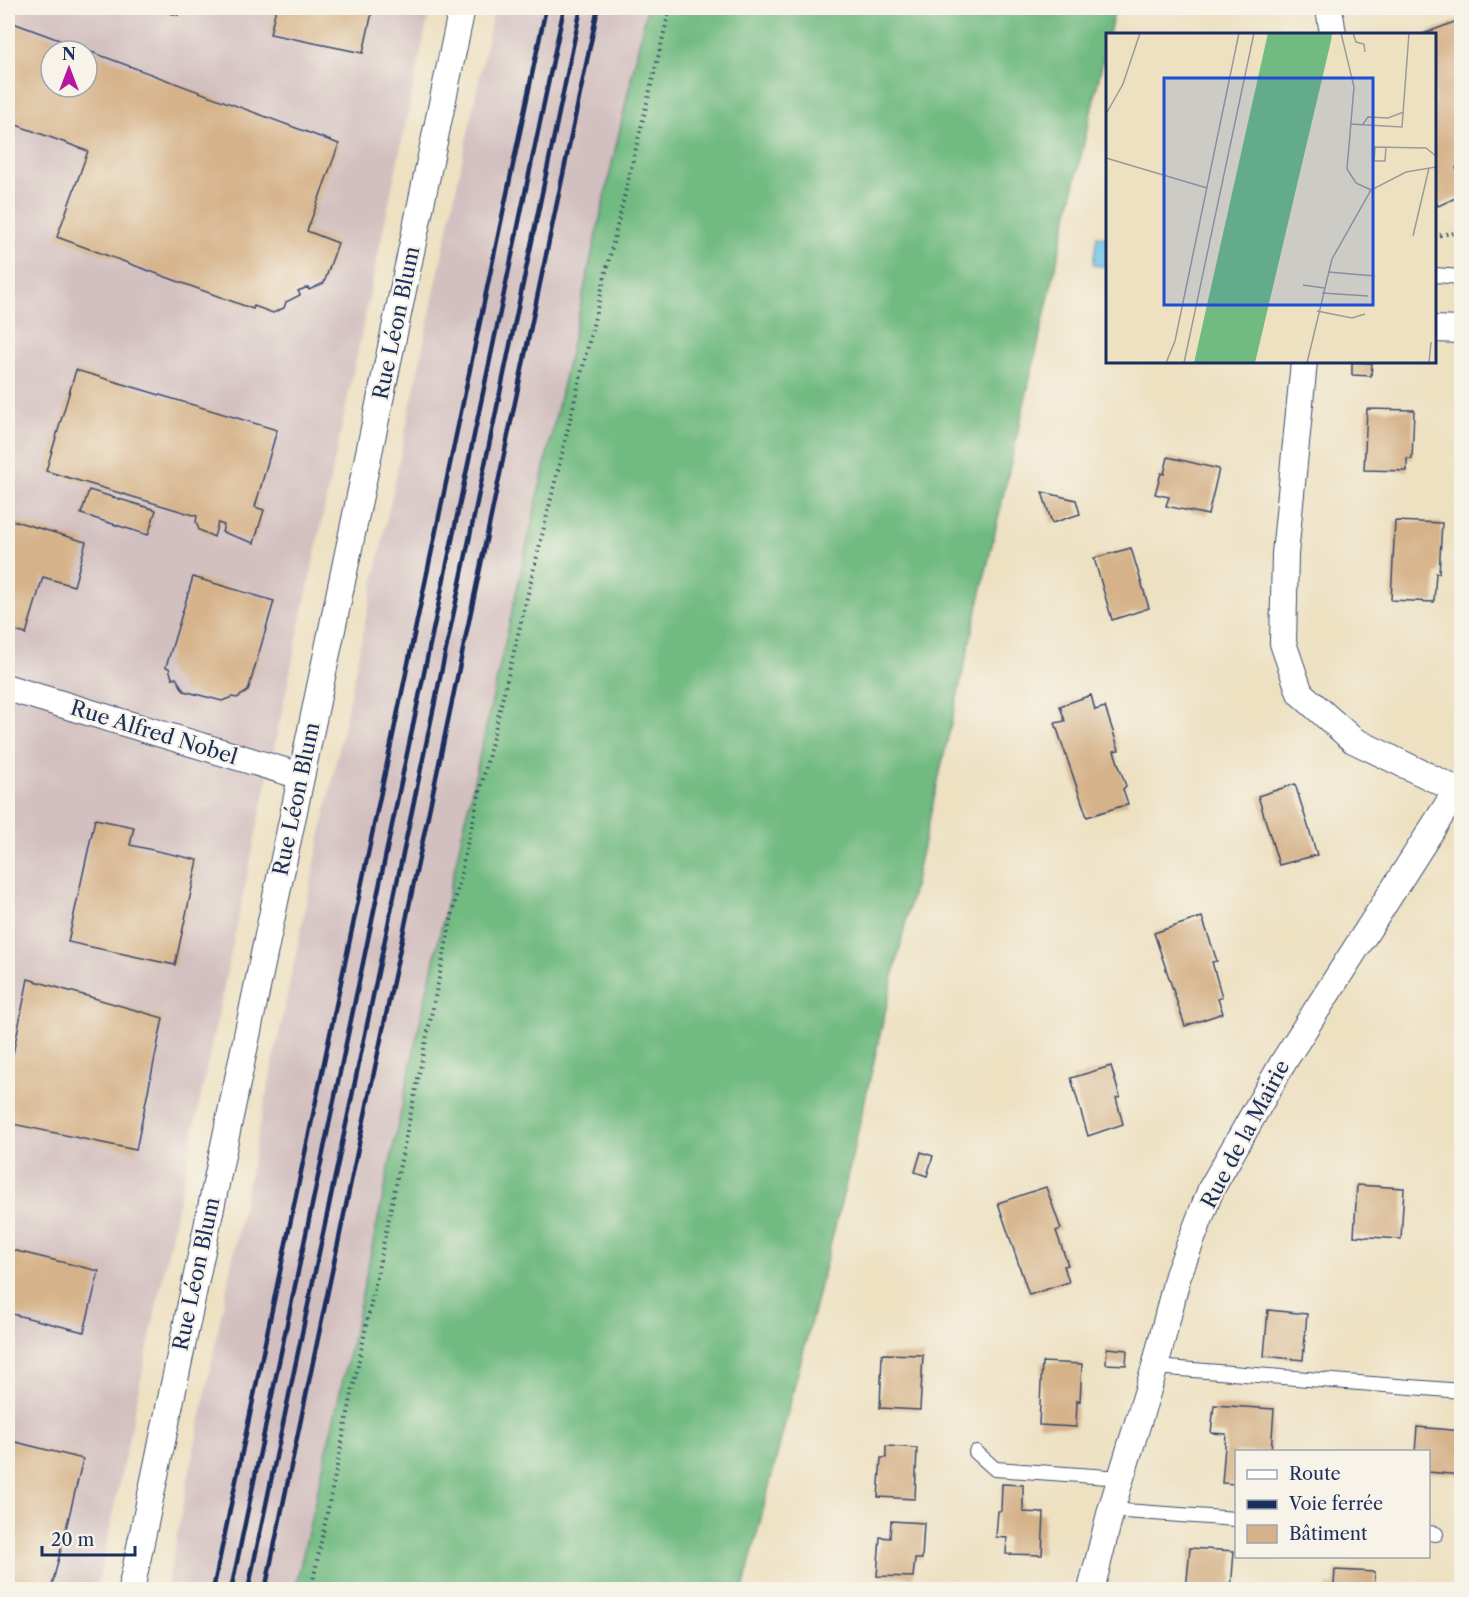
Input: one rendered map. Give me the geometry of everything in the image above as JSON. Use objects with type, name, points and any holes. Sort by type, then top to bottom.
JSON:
[{"type":"street","name":"Rue Léon Blum","points":[[130,1590],[462,8]]},
{"type":"street","points":[[1329,8],[1334,33]]},
{"type":"street","points":[[1436,329],[1461,330]]},
{"type":"street","points":[[1304,363],[1285,554],[1283,643],[1300,693],[1353,740],[1459,788]]},
{"type":"street","name":"Rue Alfred Nobel","points":[[8,688],[301,776]]},
{"type":"street","name":"Rue de la Mairie","points":[[1091,1590],[1111,1510],[1155,1367],[1178,1275],[1211,1189],[1284,1061],[1459,788]]},
{"type":"lane","points":[[1436,275],[1461,277]]},
{"type":"lane","points":[[1155,1367],[1461,1391]]},
{"type":"lane","points":[[976,1452],[995,1469],[1122,1478]]},
{"type":"lane","points":[[1111,1510],[1235,1519]]},
{"type":"path","points":[[311,1590],[465,849],[669,8]]},
{"type":"path","points":[[1436,236],[1461,231]]},
{"type":"shaded area","points":[[8,8],[430,8],[97,1589],[8,1590]]},
{"type":"shaded area","points":[[494,8],[647,8],[295,1589],[166,1590],[245,1196]]},
{"type":"green space","points":[[647,8],[1115,8],[1109,33],[1106,33],[1106,46],[846,1183],[743,1589],[295,1589],[357,1318],[417,1036]]},
{"type":"water","points":[[1097,236],[1106,238],[1106,267],[1093,265]]},
{"type":"building","points":[[150,8],[179,8],[178,15]]},
{"type":"building","points":[[276,8],[373,8],[363,53],[270,34]]},
{"type":"building","points":[[1462,19],[1462,165],[1456,168],[1462,180],[1462,195],[1438,206],[1436,202],[1436,33],[1426,33]]},
{"type":"building","points":[[8,21],[56,39],[39,39],[39,99],[99,99],[99,55],[339,144],[307,231],[338,243],[324,283],[309,290],[308,287],[298,291],[300,295],[286,302],[284,308],[273,313],[254,306],[253,309],[57,237],[88,151],[8,122]]},
{"type":"building","points":[[1352,363],[1372,363],[1371,376],[1352,375]]},
{"type":"building","points":[[76,370],[277,430],[255,507],[264,510],[254,543],[222,532],[224,525],[218,523],[214,537],[199,530],[196,522],[197,516],[46,471]]},
{"type":"building","points":[[1367,409],[1414,410],[1412,459],[1407,459],[1407,471],[1364,470]]},
{"type":"building","points":[[1168,457],[1219,469],[1208,515],[1166,506],[1169,497],[1155,494],[1161,473],[1164,474]]},
{"type":"building","points":[[89,490],[156,510],[148,535],[81,514]]},
{"type":"building","points":[[1042,492],[1076,500],[1080,514],[1052,523]]},
{"type":"building","points":[[8,519],[86,542],[74,586],[43,577],[26,634],[8,629]]},
{"type":"building","points":[[1395,521],[1442,523],[1439,573],[1436,573],[1434,602],[1391,600]]},
{"type":"building","points":[[1131,548],[1149,608],[1112,620],[1094,558]]},
{"type":"building","points":[[193,577],[274,601],[248,691],[237,698],[232,697],[222,701],[184,691],[166,667]]},
{"type":"building","points":[[1091,695],[1095,710],[1105,707],[1119,750],[1114,751],[1126,786],[1123,789],[1128,804],[1087,817],[1055,723],[1065,721],[1060,706]]},
{"type":"building","points":[[1295,784],[1317,855],[1279,865],[1258,796]]},
{"type":"building","points":[[95,819],[134,827],[130,845],[198,860],[175,965],[68,942]]},
{"type":"building","points":[[1202,917],[1217,961],[1212,962],[1222,997],[1218,999],[1223,1013],[1185,1026],[1154,933]]},
{"type":"building","points":[[28,979],[163,1018],[136,1150],[8,1123],[8,1079]]},
{"type":"building","points":[[1111,1066],[1120,1097],[1116,1098],[1123,1124],[1088,1136],[1071,1078]]},
{"type":"building","points":[[921,1152],[933,1156],[927,1176],[915,1172]]},
{"type":"building","points":[[1357,1185],[1404,1188],[1401,1239],[1354,1236]]},
{"type":"building","points":[[1046,1187],[1061,1229],[1056,1231],[1068,1265],[1064,1266],[1069,1282],[1029,1295],[998,1203]]},
{"type":"building","points":[[8,1249],[99,1271],[84,1332],[8,1313]]},
{"type":"building","points":[[1268,1310],[1307,1314],[1303,1360],[1264,1356]]},
{"type":"building","points":[[1107,1348],[1127,1350],[1126,1365],[1106,1364]]},
{"type":"building","points":[[882,1354],[923,1355],[920,1410],[880,1408]]},
{"type":"building","points":[[1042,1362],[1082,1364],[1076,1427],[1039,1425]]},
{"type":"building","points":[[1214,1405],[1274,1409],[1271,1450],[1235,1450],[1235,1484],[1222,1483],[1226,1434],[1211,1433]]},
{"type":"building","points":[[1417,1427],[1462,1431],[1462,1475],[1430,1472],[1430,1450],[1415,1450]]},
{"type":"building","points":[[8,1440],[83,1459],[51,1590],[32,1590],[8,1584]]},
{"type":"building","points":[[886,1446],[917,1448],[915,1499],[878,1497],[881,1458],[886,1458]]},
{"type":"building","points":[[1002,1484],[1023,1485],[1023,1512],[1044,1513],[1042,1555],[1006,1554],[1007,1538],[996,1537],[998,1511],[1001,1511]]},
{"type":"building","points":[[891,1521],[924,1523],[922,1559],[915,1559],[913,1577],[877,1576],[880,1537],[890,1538]]},
{"type":"building","points":[[1190,1548],[1234,1551],[1231,1590],[1186,1590]]},
{"type":"building","points":[[1335,1570],[1375,1572],[1374,1590],[1326,1590],[1326,1585],[1334,1585]]},
{"type":"railway","points":[[213,1590],[546,8]]},
{"type":"railway","points":[[231,1590],[564,8]]},
{"type":"railway","points":[[248,1590],[581,8]]},
{"type":"railway","points":[[265,1590],[598,8]]}]
